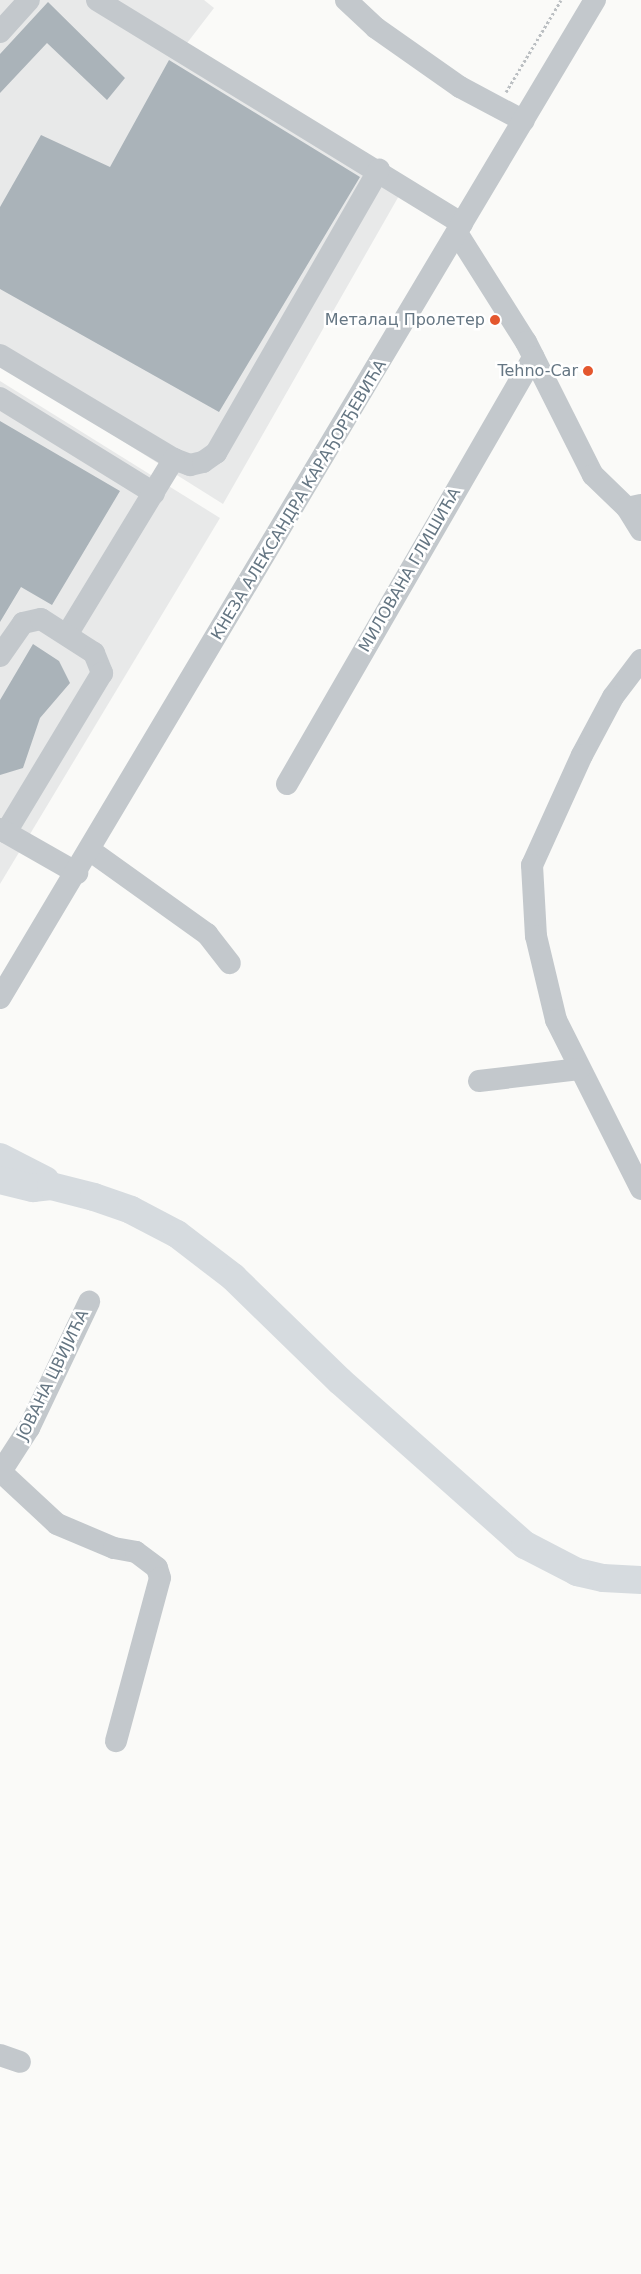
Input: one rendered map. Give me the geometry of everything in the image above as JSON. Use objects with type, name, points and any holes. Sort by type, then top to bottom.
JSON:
[{"type":"main road","points":[[0,1157],[51,1186],[131,1210],[213,1259],[340,1381],[525,1545],[577,1572],[603,1578],[641,1580]]},
{"type":"main road","points":[[0,1180],[33,1188],[51,1186]]},
{"type":"street","points":[[0,32],[29,0]]},
{"type":"street","points":[[97,0],[379,170],[460,228],[534,357],[593,475],[634,506],[641,530]]},
{"type":"street","points":[[346,0],[376,28],[460,87],[524,121]]},
{"type":"street","name":"КНЕЗА АЛЕКСАНДРА КАРАЂОРЂЕВИЋА","points":[[0,998],[91,851],[595,0]]},
{"type":"street","points":[[0,354],[174,459],[196,464],[216,453],[379,170]]},
{"type":"street","name":"МИЛОВАНА ГЛИШИЋА","points":[[287,784],[534,357]]},
{"type":"street","points":[[0,398],[154,493]]},
{"type":"street","points":[[68,633],[174,459]]},
{"type":"street","points":[[0,656],[17,629],[30,620],[41,619],[68,633],[99,659],[100,680],[3,830],[77,874]]},
{"type":"street","points":[[641,660],[613,697],[586,746],[532,865],[536,936],[556,1020],[641,1190]]},
{"type":"street","points":[[91,851],[207,934],[230,963]]},
{"type":"street","points":[[479,1080],[579,1069]]},
{"type":"street","name":"ЈОВАНА ЦВИЈИЋА","points":[[0,1472],[29,1428],[89,1302]]},
{"type":"street","points":[[0,1472],[57,1524],[114,1548],[136,1552],[157,1568],[160,1578],[116,1741]]},
{"type":"path","points":[[497,106],[560,0]]},
{"type":"shaded area","points":[[0,0],[204,0],[214,8],[184,47],[404,187],[223,504],[0,364]]},
{"type":"shaded area","points":[[0,381],[220,518],[0,884]]},
{"type":"building","points":[[48,2],[125,78],[107,100],[47,43],[0,93],[0,54]]},
{"type":"building","points":[[169,60],[360,177],[219,412],[0,289],[0,207],[41,135],[110,167]]},
{"type":"building","points":[[0,421],[120,491],[52,605],[21,587],[0,622]]},
{"type":"building","points":[[33,644],[59,661],[70,683],[40,718],[23,768],[0,775],[0,700]]},
{"type":"place","name":"Металац Пролетер","points":[[495,320]]},
{"type":"place","name":"Tehno-Car","points":[[588,371]]}]
